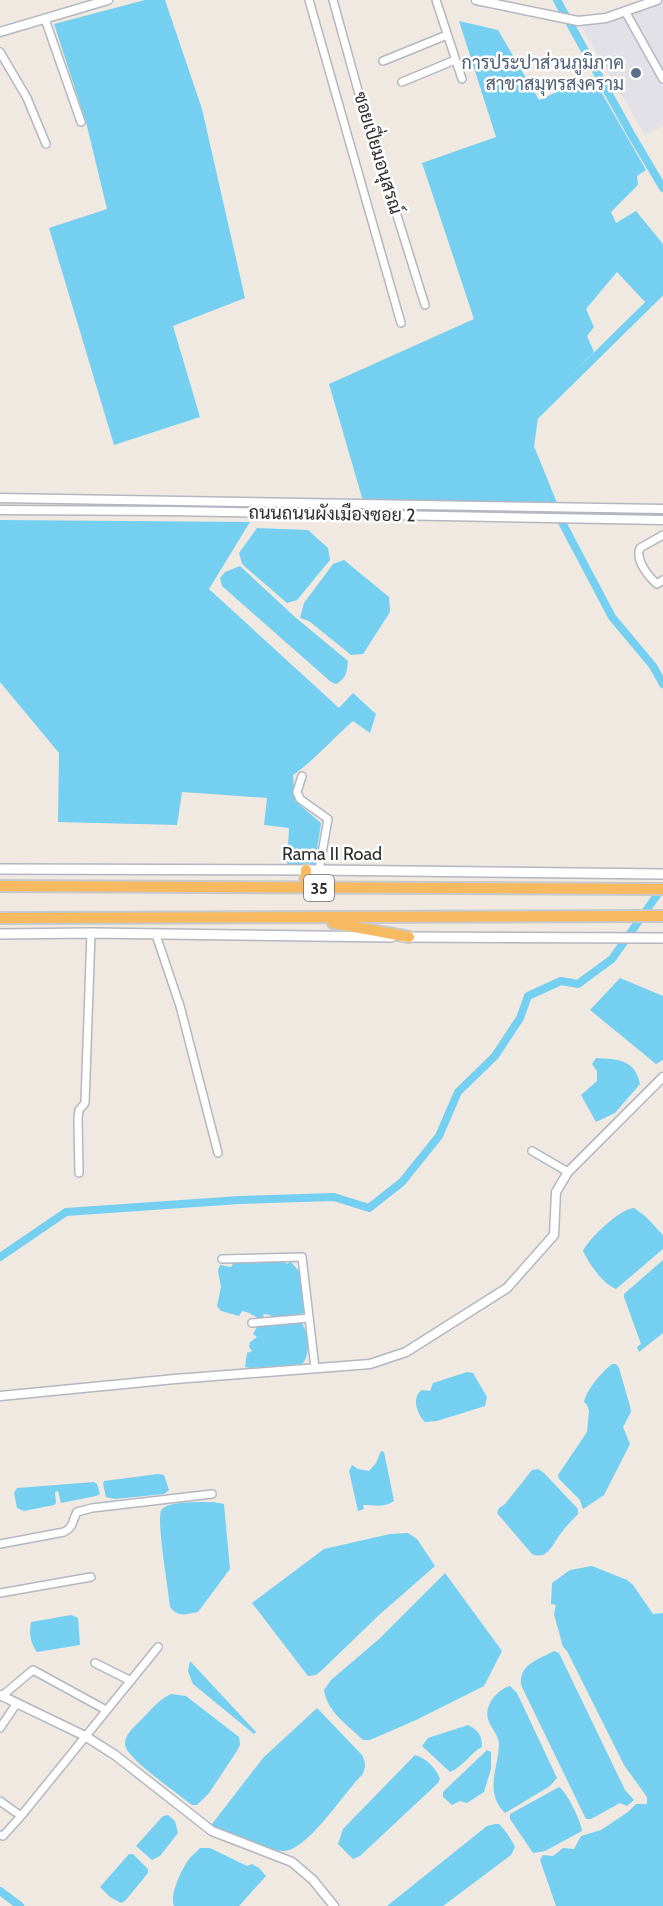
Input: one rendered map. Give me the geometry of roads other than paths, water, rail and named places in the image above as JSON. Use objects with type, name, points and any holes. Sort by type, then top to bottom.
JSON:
[{"type":"highway","name":"35","points":[[305,888],[306,870]]},
{"type":"highway","name":"Rama II Road","points":[[0,886],[663,890]]},
{"type":"highway","name":"35","points":[[0,918],[663,916]]},
{"type":"highway","points":[[305,918],[409,937]]},
{"type":"main road","name":"Rama II Road","points":[[0,869],[663,874]]},
{"type":"main road","points":[[0,934],[663,938]]},
{"type":"street","points":[[0,32],[108,0]]},
{"type":"street","points":[[309,0],[401,323]]},
{"type":"street","name":"ซอยเปี่ยมอนุสรณ์","points":[[333,0],[359,94],[425,305]]},
{"type":"street","points":[[436,0],[462,79]]},
{"type":"street","points":[[476,0],[578,21],[606,18],[657,0]]},
{"type":"street","points":[[625,10],[663,76]]},
{"type":"street","points":[[45,19],[81,122]]},
{"type":"street","points":[[382,62],[447,35]]},
{"type":"street","points":[[0,52],[27,98],[46,144]]},
{"type":"street","points":[[402,82],[455,60]]},
{"type":"street","name":"ถนนถนนผังเมืองซอย 2","points":[[0,498],[663,509]]},
{"type":"street","points":[[16,498],[16,510]]},
{"type":"street","name":"ถนนถนนผังเมืองซอย 2","points":[[0,510],[663,520]]},
{"type":"street","points":[[663,535],[640,548],[638,552],[639,559],[651,579],[657,584],[663,580]]},
{"type":"street","points":[[302,776],[297,792],[300,799],[328,819],[319,870]]},
{"type":"street","points":[[79,1173],[78,1119],[79,1110],[85,1103],[91,933]]},
{"type":"street","points":[[156,935],[180,1006],[218,1153]]},
{"type":"street","points":[[0,1396],[370,1364],[406,1352],[507,1288],[554,1235],[556,1192],[568,1172],[663,1077]]},
{"type":"street","points":[[532,1151],[568,1172]]},
{"type":"street","points":[[222,1259],[302,1257],[315,1368]]},
{"type":"street","points":[[252,1323],[309,1318]]},
{"type":"street","points":[[0,1544],[64,1532],[74,1524],[77,1512],[212,1494]]},
{"type":"street","points":[[0,1593],[91,1577]]},
{"type":"street","points":[[0,1835],[6,1833],[21,1816],[158,1647]]},
{"type":"street","points":[[95,1664],[131,1681]]},
{"type":"street","points":[[106,1710],[33,1670],[1,1696],[85,1736],[115,1755],[212,1831],[292,1862],[314,1880],[334,1906]]},
{"type":"street","points":[[0,1728],[17,1703]]},
{"type":"street","points":[[0,1801],[21,1816]]},
{"type":"water","points":[[145,0],[165,0],[202,109],[245,298],[173,326],[200,417],[114,445],[49,228],[107,209],[86,122],[54,24]]},
{"type":"water","points":[[459,21],[498,30],[539,100],[592,76],[646,170],[637,176],[638,185],[611,212],[616,223],[636,211],[663,244],[663,286],[646,303],[617,272],[586,309],[594,327],[587,336],[594,352],[532,415],[528,450],[548,502],[363,501],[329,384],[474,319],[422,163],[496,137]]},
{"type":"water","points":[[0,520],[250,522],[209,589],[339,708],[353,693],[376,714],[370,733],[353,721],[293,775],[295,801],[321,823],[315,864],[287,864],[289,828],[264,825],[267,798],[182,792],[177,825],[58,822],[59,753],[0,682]]},
{"type":"water","points":[[257,528],[308,530],[328,548],[330,560],[297,600],[287,603],[242,564],[239,553]]},
{"type":"water","points":[[344,560],[389,597],[390,612],[363,654],[351,655],[309,621],[300,618],[304,603],[333,564]]},
{"type":"water","points":[[240,566],[295,617],[348,661],[342,680],[336,684],[331,682],[222,586],[220,578],[225,572]]},
{"type":"water","points":[[620,978],[663,996],[663,1060],[656,1064],[590,1010]]},
{"type":"water","points":[[596,1058],[624,1062],[634,1070],[640,1084],[615,1113],[596,1122],[581,1095],[597,1081],[597,1071],[592,1064]]},
{"type":"water","points":[[634,1208],[663,1235],[663,1249],[616,1289],[597,1273],[583,1251],[606,1225],[621,1213]]},
{"type":"water","points":[[663,1260],[663,1333],[639,1352],[637,1347],[641,1344],[624,1294]]},
{"type":"water","points":[[290,1261],[299,1271],[306,1310],[304,1313],[274,1319],[264,1314],[265,1320],[242,1311],[239,1316],[221,1311],[217,1306],[221,1287],[218,1271],[220,1265],[231,1267],[234,1262],[284,1262],[288,1264]]},
{"type":"water","points":[[301,1322],[308,1343],[307,1355],[302,1364],[245,1367],[247,1353],[252,1351],[249,1347],[250,1342],[257,1337],[253,1334],[259,1324]]},
{"type":"water","points":[[612,1364],[616,1364],[619,1368],[630,1406],[631,1412],[623,1427],[630,1444],[604,1495],[583,1509],[580,1500],[559,1479],[558,1475],[587,1432],[589,1411],[584,1402],[588,1392]]},
{"type":"water","points":[[467,1372],[473,1373],[487,1397],[485,1406],[437,1421],[425,1422],[416,1406],[419,1393],[422,1390],[430,1391],[433,1383]]},
{"type":"water","points":[[381,1451],[384,1452],[394,1501],[383,1505],[363,1505],[364,1509],[358,1511],[349,1471],[352,1465],[369,1471],[376,1463]]},
{"type":"water","points":[[538,1469],[578,1509],[578,1514],[563,1530],[550,1550],[538,1556],[532,1554],[497,1513],[532,1470]]},
{"type":"water","points":[[164,1475],[169,1490],[164,1494],[115,1499],[106,1497],[104,1481]]},
{"type":"water","points":[[94,1482],[100,1494],[96,1496],[61,1503],[58,1491],[55,1492],[56,1503],[54,1505],[24,1511],[17,1508],[14,1493],[17,1488]]},
{"type":"water","points":[[186,1502],[224,1504],[230,1569],[198,1612],[179,1614],[170,1607],[160,1515],[166,1506]]},
{"type":"water","points":[[408,1533],[417,1539],[435,1566],[379,1615],[322,1670],[316,1675],[308,1676],[252,1603],[324,1549],[390,1534]]},
{"type":"water","points":[[592,1566],[627,1580],[653,1614],[663,1613],[663,1906],[556,1906],[540,1860],[543,1855],[553,1856],[563,1848],[574,1849],[581,1836],[601,1830],[636,1804],[647,1804],[647,1797],[624,1765],[563,1647],[554,1614],[556,1605],[551,1604],[552,1583],[570,1570]]},
{"type":"water","points":[[445,1573],[502,1651],[484,1686],[416,1720],[370,1740],[363,1740],[334,1712],[324,1690],[331,1680],[378,1640]]},
{"type":"water","points":[[71,1615],[78,1618],[80,1645],[37,1652],[31,1637],[31,1622]]},
{"type":"water","points":[[554,1651],[559,1653],[625,1790],[634,1800],[627,1806],[620,1803],[591,1819],[586,1819],[521,1685],[521,1678],[526,1667]]},
{"type":"water","points":[[190,1661],[256,1732],[254,1734],[193,1684],[188,1671]]},
{"type":"water","points":[[510,1686],[517,1693],[557,1778],[550,1786],[505,1813],[495,1797],[494,1781],[499,1745],[487,1714],[493,1698],[501,1690]]},
{"type":"water","points":[[171,1694],[186,1696],[239,1737],[240,1745],[237,1751],[209,1793],[197,1805],[192,1805],[133,1758],[125,1744],[126,1737],[133,1728],[158,1703]]},
{"type":"water","points":[[317,1708],[362,1755],[365,1765],[362,1775],[325,1819],[303,1842],[283,1851],[257,1845],[213,1826],[212,1824],[263,1758]]},
{"type":"water","points":[[468,1725],[479,1733],[482,1747],[450,1772],[422,1746],[428,1738]]},
{"type":"water","points":[[487,1750],[491,1752],[491,1769],[484,1792],[467,1803],[460,1801],[452,1805],[443,1797],[443,1792]]},
{"type":"water","points":[[415,1755],[423,1758],[433,1767],[440,1779],[438,1783],[360,1856],[353,1859],[338,1844],[343,1829]]},
{"type":"water","points":[[559,1787],[573,1807],[582,1831],[545,1851],[533,1853],[510,1819],[510,1814]]},
{"type":"water","points":[[168,1815],[175,1821],[178,1833],[160,1856],[152,1860],[136,1846],[163,1816]]},
{"type":"water","points":[[495,1824],[502,1827],[515,1847],[511,1855],[443,1906],[387,1906],[487,1826]]},
{"type":"water","points":[[200,1848],[210,1848],[247,1866],[252,1864],[266,1876],[239,1906],[174,1906],[173,1895],[180,1875],[189,1859]]},
{"type":"water","points":[[129,1854],[133,1854],[148,1869],[148,1873],[121,1903],[110,1897],[100,1887]]},
{"type":"waterway","points":[[557,0],[663,188]]},
{"type":"waterway","points":[[663,290],[534,417],[530,447],[556,511],[612,617],[653,666],[663,684]]},
{"type":"waterway","points":[[0,1257],[66,1212],[239,1200],[334,1197],[369,1208],[402,1182],[439,1136],[458,1092],[495,1056],[520,1018],[528,996],[561,981],[578,984],[612,959],[662,888]]},
{"type":"waterway","points":[[0,1891],[20,1906]]},
{"type":"place","name":"การประปาส่วนภูมิภาค สาขาสมุทรสงคราม","points":[[636,73]]}]
